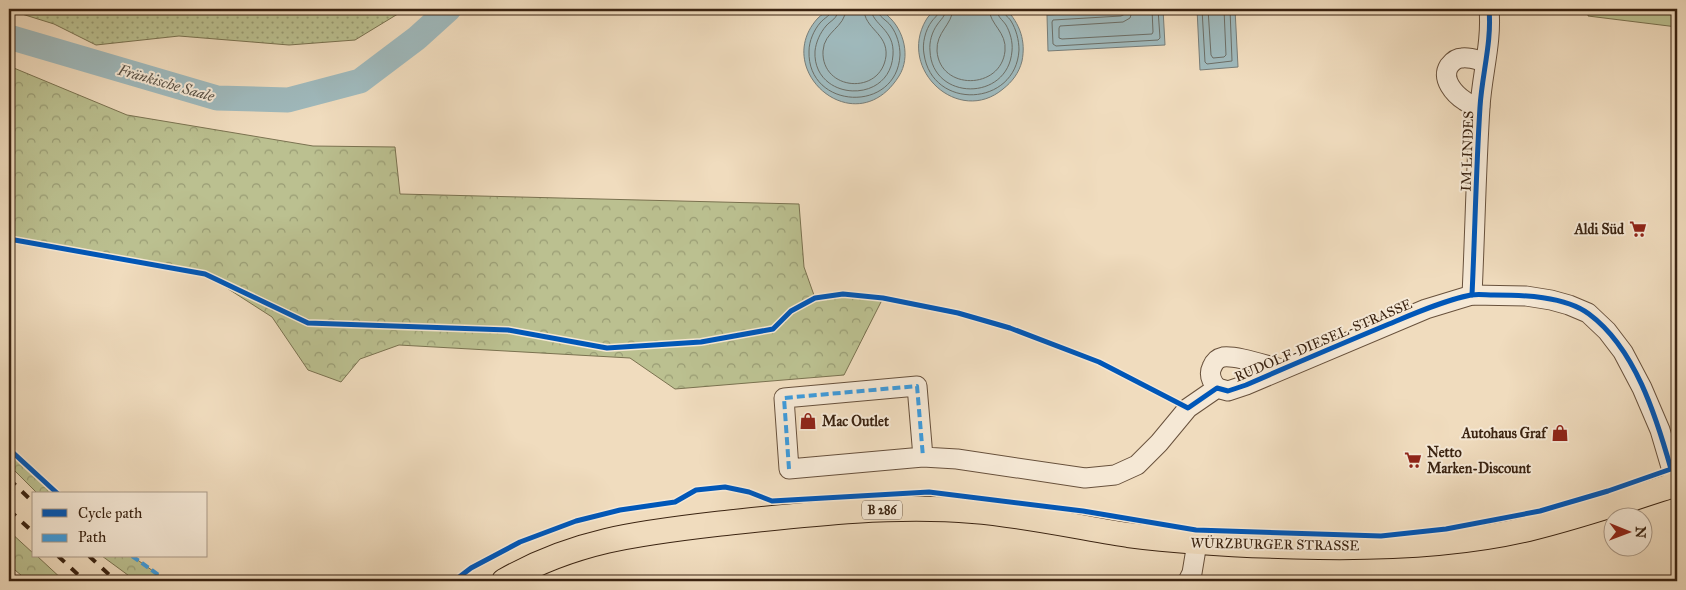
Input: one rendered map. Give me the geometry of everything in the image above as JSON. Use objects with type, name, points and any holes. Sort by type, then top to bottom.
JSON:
[{"type":"main road","name":"WÜRZBURGER STRASSE","points":[[504,581],[526,568],[560,554],[598,542],[649,532],[820,514],[882,510],[973,511],[1010,515],[1165,540],[1198,543],[1321,547],[1407,545],[1449,542],[1527,529],[1677,484]]},
{"type":"street","name":"IM LINDES","points":[[1472,295],[1480,106],[1485,62],[1489,46],[1489,9]]},
{"type":"street","name":"IM LINDES","points":[[1480,106],[1467,102],[1456,94],[1448,84],[1446,72],[1451,63],[1459,58],[1469,58],[1485,62]]},
{"type":"street","name":"RUDOLF-DIESEL-STRASSE","points":[[1282,369],[1233,357],[1222,357],[1214,363],[1210,371],[1212,383],[1217,388],[1228,391],[1282,369],[1426,309],[1472,295],[1526,296],[1569,305],[1588,313],[1607,330],[1624,352],[1660,430],[1677,484]]},
{"type":"street","name":"RUDOLF-DIESEL-STRASSE","points":[[923,457],[917,386],[784,398],[789,469],[923,457],[957,459],[1086,478],[1115,475],[1137,465],[1188,408],[1217,388]]},
{"type":"street","points":[[1188,581],[1194,566],[1198,543]]},
{"type":"green space","points":[[9,9],[406,9],[355,40],[289,45],[179,36],[96,45],[54,24]]},
{"type":"green space","points":[[1589,9],[1677,9],[1677,27],[1588,16]]},
{"type":"green space","points":[[9,66],[127,115],[313,146],[395,147],[400,194],[799,204],[804,267],[815,298],[843,294],[883,298],[844,375],[675,389],[630,358],[399,345],[360,359],[341,382],[308,370],[272,317],[205,274],[9,239]]},
{"type":"green space","points":[[9,449],[56,492],[36,492],[9,465]]},
{"type":"green space","points":[[9,531],[32,552],[32,558],[39,558],[64,581],[28,581],[9,565]]},
{"type":"green space","points":[[105,558],[135,558],[167,581],[136,581]]},
{"type":"water","points":[[830,9],[880,9],[894,22],[902,36],[905,61],[899,76],[881,95],[861,103],[842,102],[824,92],[811,77],[804,59],[806,38],[818,18]]},
{"type":"water","points":[[936,9],[1006,9],[1021,33],[1023,54],[1015,77],[1003,89],[986,99],[968,101],[952,97],[937,87],[926,74],[920,57],[919,39],[926,20]]},
{"type":"water","points":[[1163,9],[1165,45],[1048,51],[1047,15]]},
{"type":"water","points":[[1197,9],[1235,9],[1238,67],[1200,70]]},
{"type":"waterway","name":"Fränkische Saale","points":[[9,37],[217,98],[288,100],[360,81],[417,38],[449,9]]},
{"type":"railway","points":[[9,479],[32,501]]},
{"type":"railway","points":[[9,510],[32,531]]},
{"type":"railway","points":[[60,558],[85,581]]},
{"type":"railway","points":[[91,558],[116,581]]},
{"type":"marked path","points":[[789,469],[784,398],[917,386],[923,457]]},
{"type":"marked path","points":[[135,558],[167,581]]},
{"type":"cycle path","points":[[1472,295],[1477,154],[1481,95],[1489,34],[1489,9]]},
{"type":"cycle path","points":[[9,239],[205,274],[308,323],[508,330],[607,348],[701,342],[773,329],[791,311],[815,298],[843,294],[883,298],[958,313],[1010,328],[1099,362],[1188,408],[1217,388],[1228,391],[1246,385],[1408,316],[1451,300],[1471,295],[1517,295],[1543,298],[1568,303],[1589,314],[1605,328],[1619,345],[1642,384],[1671,469],[1608,491],[1540,511],[1446,529],[1381,536],[1196,530],[1083,511],[929,492],[772,501],[749,492],[725,487],[696,490],[675,502],[620,510],[576,521],[520,542],[471,568],[454,581]]},
{"type":"cycle path","points":[[9,449],[56,492]]},
{"type":"place","name":"Aldi Süd","points":[[1638,229]]},
{"type":"place","name":"Mac Outlet","points":[[808,421]]},
{"type":"place","name":"Autohaus Graf","points":[[1560,433]]},
{"type":"place","name":"Netto Marken-Discount","points":[[1413,460]]}]
